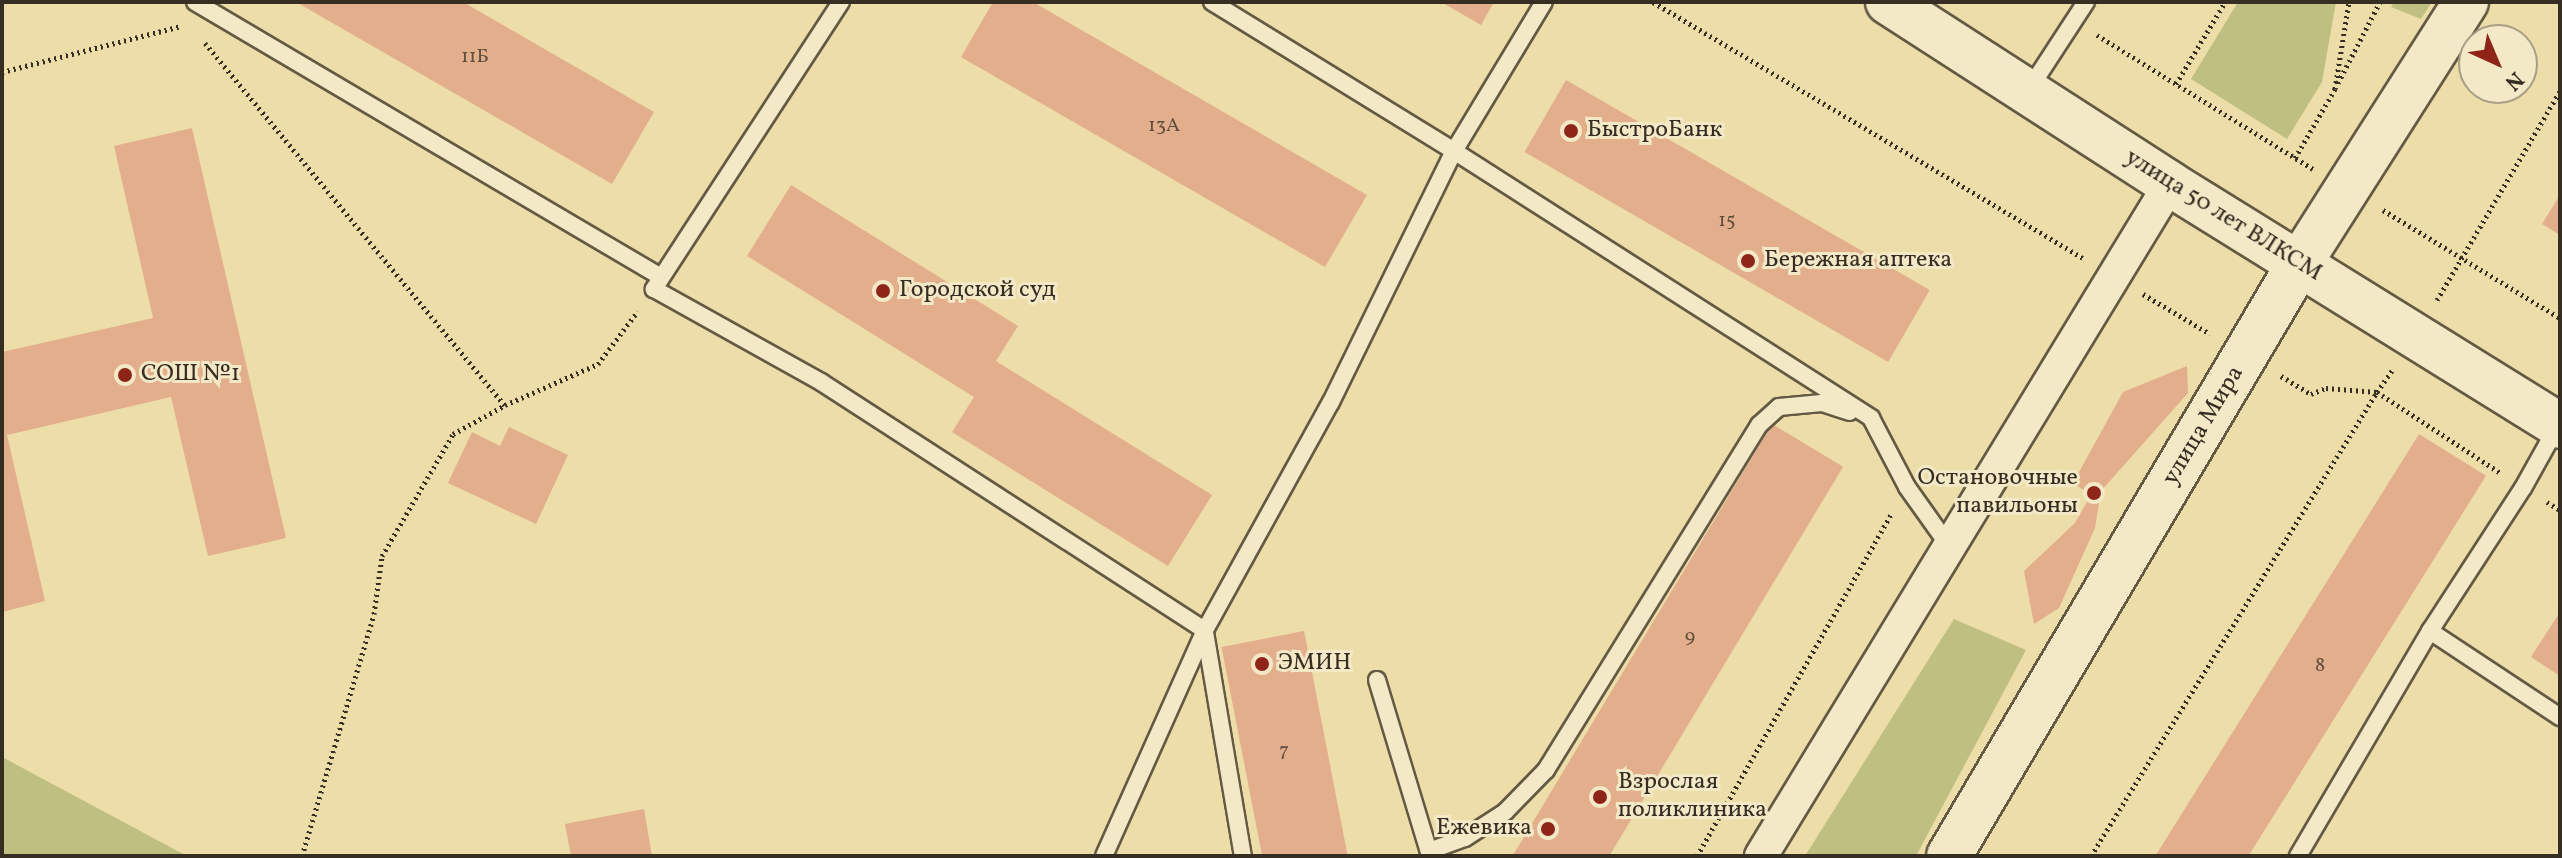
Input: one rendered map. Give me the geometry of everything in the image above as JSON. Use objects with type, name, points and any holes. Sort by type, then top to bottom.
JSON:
[{"type":"street","name":"улица 50 лет ВЛКСМ","points":[[1888,2],[2170,184],[2559,424]]},
{"type":"street","name":"улица Мира","points":[[1949,856],[2299,264],[2466,2]]},
{"type":"street","points":[[1761,856],[2170,184]]},
{"type":"lane","points":[[195,2],[821,382],[1205,630],[1243,856]]},
{"type":"lane","points":[[657,283],[841,2]]},
{"type":"lane","points":[[1212,2],[1454,151],[1871,418],[1907,487],[1949,546]]},
{"type":"lane","points":[[1104,856],[1205,630],[1331,402],[1454,151],[1544,2]]},
{"type":"lane","points":[[2027,92],[2086,2]]},
{"type":"lane","points":[[1377,680],[1429,854],[1465,838],[1505,812],[1546,770],[1759,425],[1779,407],[1822,403],[1871,418]]},
{"type":"lane","points":[[2298,856],[2430,631],[2523,488],[2559,424]]},
{"type":"lane","points":[[2430,631],[2560,717]]},
{"type":"path","points":[[1653,2],[2092,263]]},
{"type":"path","points":[[2176,84],[2225,2]]},
{"type":"path","points":[[2335,89],[2349,2]]},
{"type":"path","points":[[2295,158],[2380,2]]},
{"type":"path","points":[[2,72],[190,24],[181,13]]},
{"type":"path","points":[[2075,21],[2560,318]]},
{"type":"path","points":[[200,36],[505,405]]},
{"type":"path","points":[[2091,856],[2377,392],[2416,336],[2560,91]]},
{"type":"path","points":[[302,856],[374,614],[382,556],[453,434],[505,405],[598,364],[657,283]]},
{"type":"path","points":[[2133,288],[2215,337]]},
{"type":"path","points":[[2270,369],[2311,394],[2326,388],[2377,392],[2560,510]]},
{"type":"path","points":[[1697,856],[1907,487]]},
{"type":"shaded area","points":[[2238,2],[2336,2],[2322,82],[2287,139],[2191,79]]},
{"type":"shaded area","points":[[2394,2],[2432,2],[2421,19],[2391,7]]},
{"type":"shaded area","points":[[1954,619],[2026,650],[1916,856],[1805,856]]},
{"type":"shaded area","points":[[2,757],[187,856],[2,856]]},
{"type":"building","points":[[296,2],[463,2],[654,112],[612,184]]},
{"type":"building","points":[[993,2],[1033,2],[1367,195],[1325,267],[961,57]]},
{"type":"building","points":[[1441,2],[1494,2],[1481,25]]},
{"type":"building","points":[[1566,80],[1930,290],[1888,362],[1524,152]]},
{"type":"building","name":"СОШ №1","points":[[192,128],[286,538],[208,556],[171,397],[7,435],[45,601],[2,612],[2,352],[153,318],[114,146]]},
{"type":"building","points":[[791,185],[1018,326],[996,361],[1212,495],[1168,566],[952,432],[974,397],[747,256]]},
{"type":"building","points":[[2560,195],[2560,235],[2542,224]]},
{"type":"building","name":"Остановочные павильоны","points":[[2187,366],[2188,393],[2101,491],[2095,528],[2059,608],[2034,624],[2024,571],[2075,523],[2091,495],[2073,483],[2123,392]]},
{"type":"building","points":[[1772,424],[1843,467],[1609,856],[1512,856]]},
{"type":"building","points":[[509,427],[568,455],[536,524],[448,483],[472,432],[500,446]]},
{"type":"building","points":[[2419,434],[2486,476],[2248,856],[2155,856]]},
{"type":"building","points":[[2560,612],[2560,676],[2531,657]]},
{"type":"building","points":[[1304,631],[1348,856],[1262,856],[1222,647]]},
{"type":"building","points":[[644,809],[652,856],[571,856],[565,824]]},
{"type":"place","name":"БыстроБанк","points":[[1571,131]]},
{"type":"place","name":"Бережная аптека","points":[[1748,261]]},
{"type":"place","name":"Городской суд","points":[[883,291]]},
{"type":"place","name":"СОШ №1","points":[[125,375]]},
{"type":"place","name":"Остановочные павильоны","points":[[2094,493]]},
{"type":"place","name":"ЭМИН","points":[[1262,664]]},
{"type":"place","name":"Взрослая поликлиника","points":[[1600,797]]},
{"type":"place","name":"Ежевика","points":[[1548,829]]}]
